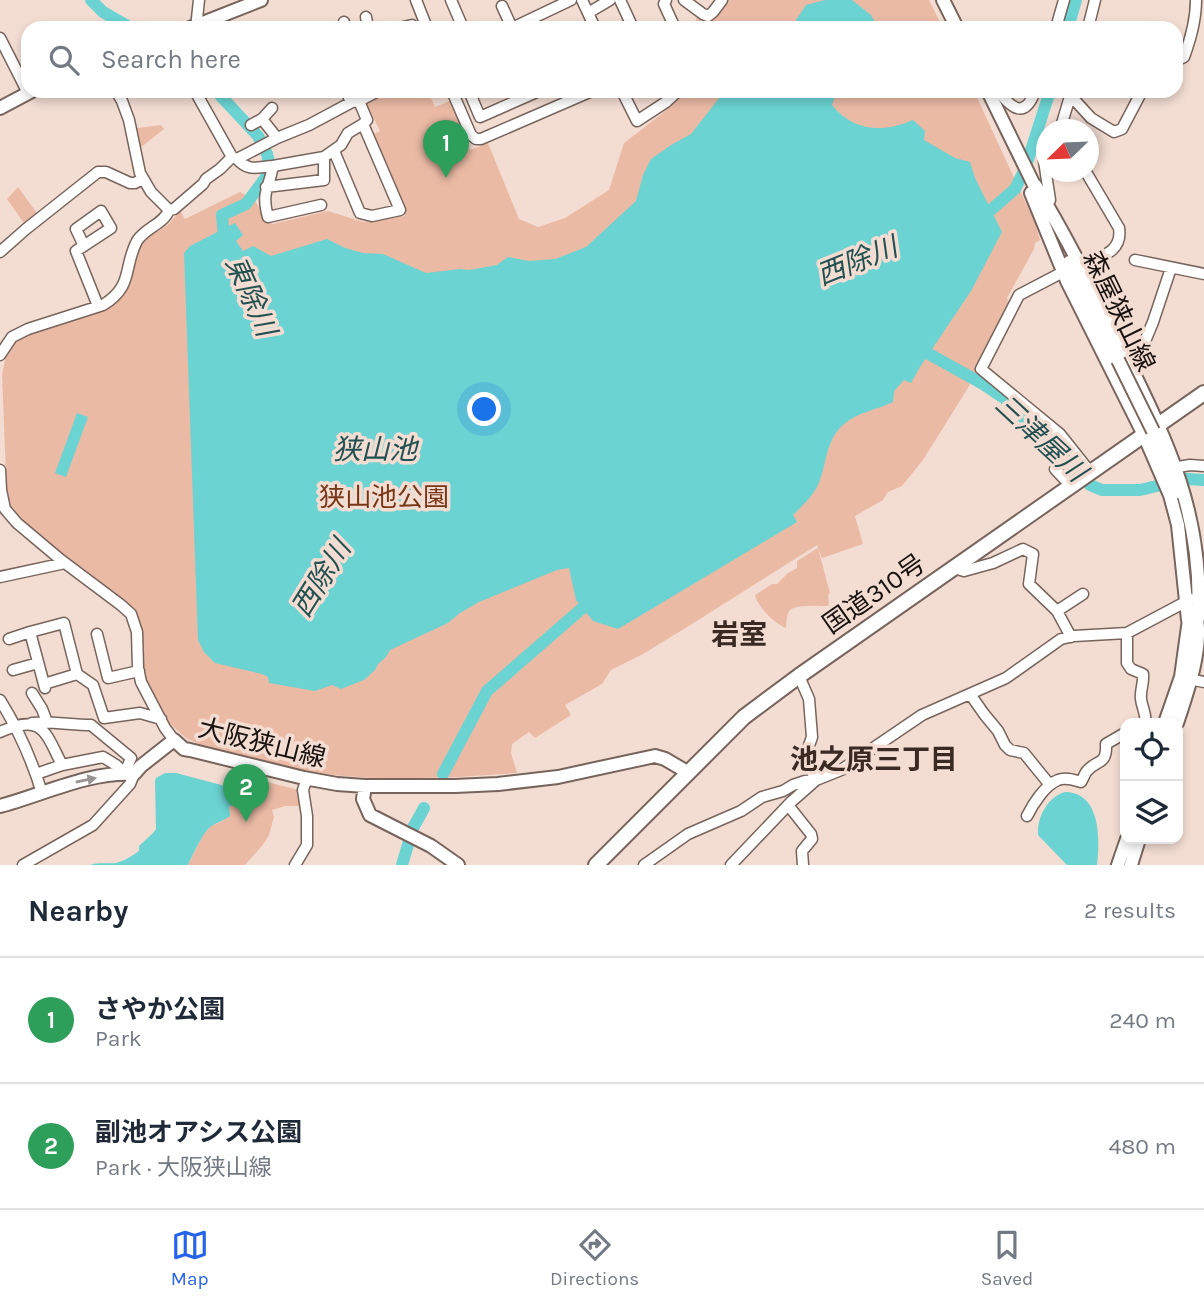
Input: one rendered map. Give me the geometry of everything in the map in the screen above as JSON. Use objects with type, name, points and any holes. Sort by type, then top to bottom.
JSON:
[{"type":"highway","name":"国道310号","points":[[596,865],[744,717],[1204,393]]},
{"type":"main road","points":[[209,21],[261,0]]},
{"type":"main road","points":[[936,0],[946,21]]},
{"type":"main road","points":[[943,0],[954,21]]},
{"type":"main road","points":[[0,108],[21,97]]},
{"type":"main road","name":"森屋狭山線","points":[[985,98],[1033,189],[1046,208],[1152,430]]},
{"type":"main road","name":"森屋狭山線","points":[[992,98],[1006,135]]},
{"type":"main road","points":[[1033,189],[1063,272],[1152,430],[1179,469],[1179,496]]},
{"type":"main road","points":[[1046,208],[1080,266],[1130,366],[1179,496],[1188,530],[1196,597],[1193,620],[1197,647],[1192,680],[1179,718]]},
{"type":"main road","points":[[1152,430],[1162,474],[1179,496]]},
{"type":"main road","points":[[1168,718],[1192,680]]},
{"type":"main road","name":"大阪狭山線","points":[[130,773],[174,740],[184,749],[307,778],[365,786],[498,784],[558,777],[655,756],[689,773]]},
{"type":"main road","points":[[0,806],[74,782],[130,773]]},
{"type":"main road","points":[[365,786],[363,800],[370,815],[458,865]]},
{"type":"main road","points":[[1118,865],[1125,844]]},
{"type":"main road","points":[[1131,865],[1137,844]]},
{"type":"street","points":[[195,21],[199,0]]},
{"type":"street","points":[[416,0],[424,21]]},
{"type":"street","points":[[451,0],[460,21]]},
{"type":"street","points":[[527,21],[571,0]]},
{"type":"street","points":[[582,0],[592,21]]},
{"type":"street","points":[[588,13],[610,0]]},
{"type":"street","points":[[620,0],[630,21]]},
{"type":"street","points":[[666,0],[664,4],[672,21]]},
{"type":"street","points":[[684,0],[708,16],[722,0]]},
{"type":"street","points":[[1058,21],[1064,0]]},
{"type":"street","points":[[1090,21],[1095,0]]},
{"type":"street","points":[[1183,58],[1196,14],[1196,0]]},
{"type":"street","points":[[502,6],[509,21]]},
{"type":"street","points":[[0,38],[21,76]]},
{"type":"street","points":[[120,98],[129,120],[142,179],[150,192],[169,209],[174,209],[234,158],[363,98]]},
{"type":"street","points":[[199,98],[234,158],[244,167],[250,168],[324,157],[341,145],[348,133],[367,120],[352,98]]},
{"type":"street","points":[[455,98],[471,135],[476,139],[576,98]]},
{"type":"street","points":[[472,98],[480,117],[523,98]]},
{"type":"street","points":[[626,98],[637,121],[670,98]]},
{"type":"street","points":[[665,98],[666,102]]},
{"type":"street","points":[[1003,98],[1011,107],[1018,109],[1026,106],[1032,98]]},
{"type":"street","points":[[1063,119],[1069,98]]},
{"type":"street","points":[[1075,98],[1091,118],[1114,132],[1122,129],[1138,98]]},
{"type":"street","points":[[251,125],[262,119],[272,108]]},
{"type":"street","points":[[262,119],[277,138]]},
{"type":"street","points":[[334,150],[360,213],[372,216],[400,210],[363,124]]},
{"type":"street","points":[[266,187],[324,180],[324,157]]},
{"type":"street","points":[[270,166],[271,178],[266,187],[265,205],[268,217],[321,205]]},
{"type":"street","points":[[0,252],[98,172],[102,170],[130,183],[142,179]]},
{"type":"street","points":[[1046,208],[1050,200],[1047,182]]},
{"type":"street","points":[[1080,266],[1111,252],[1118,244],[1120,235],[1119,228],[1092,182]]},
{"type":"street","points":[[0,355],[12,337],[29,328],[111,300],[128,275],[137,241],[166,216],[169,209]]},
{"type":"street","points":[[84,246],[76,251],[99,306]]},
{"type":"street","points":[[1135,260],[1204,274]]},
{"type":"street","points":[[1130,366],[1136,363],[1171,268]]},
{"type":"street","points":[[1063,272],[1019,295],[981,369],[1060,434],[1090,473]]},
{"type":"street","points":[[1179,469],[1191,465],[1204,466]]},
{"type":"street","points":[[1055,469],[1071,486]]},
{"type":"street","points":[[0,470],[2,504],[17,523],[131,614],[137,632],[141,682],[174,740]]},
{"type":"street","points":[[954,568],[964,571],[1023,549],[1033,554],[1029,584],[1057,611],[1071,637]]},
{"type":"street","points":[[0,577],[65,563]]},
{"type":"street","points":[[1057,611],[1083,594]]},
{"type":"street","points":[[644,865],[688,834],[741,811],[762,797],[841,770],[927,712],[1006,678],[1061,639],[1127,633],[1196,597]]},
{"type":"street","points":[[9,639],[64,623],[77,674],[93,685],[103,718],[140,713],[160,719]]},
{"type":"street","points":[[30,632],[44,686],[77,674]]},
{"type":"street","points":[[1127,633],[1127,663],[1131,669],[1143,674],[1144,682],[1140,695],[1145,718]]},
{"type":"street","points":[[97,634],[108,678],[139,671]]},
{"type":"street","points":[[13,670],[38,663]]},
{"type":"street","points":[[799,676],[809,699],[812,737],[804,757],[816,780]]},
{"type":"street","points":[[32,693],[43,709],[47,722]]},
{"type":"street","points":[[970,694],[998,731],[1004,745],[1010,750],[1024,753],[1050,785]]},
{"type":"street","points":[[0,700],[15,725],[42,793]]},
{"type":"street","points":[[32,723],[44,730],[62,765]]},
{"type":"street","points":[[0,732],[15,725],[32,723],[91,725],[131,758],[131,784],[93,825],[23,865]]},
{"type":"street","points":[[1027,816],[1031,807],[1050,785],[1058,780],[1082,782],[1086,771],[1104,759],[1105,744],[1120,736]]},
{"type":"street","points":[[36,774],[62,765],[103,757],[130,773]]},
{"type":"street","points":[[295,865],[307,845],[307,816],[303,790],[307,778]]},
{"type":"street","points":[[731,865],[788,804],[816,780]]},
{"type":"street","points":[[788,804],[811,834],[810,843],[802,850],[803,865]]},
{"type":"green space","points":[[728,0],[929,0],[940,21],[712,21]]},
{"type":"green space","points":[[698,15],[706,21],[696,21]]},
{"type":"green space","name":"狭山池","points":[[378,98],[431,98],[435,107],[450,101],[470,150],[488,143],[519,219],[538,227],[565,218],[609,190],[624,143],[680,98],[977,98],[1035,223],[1040,240],[1035,243],[1007,298],[1010,307],[971,383],[923,460],[902,486],[888,492],[883,500],[855,516],[863,544],[822,558],[817,545],[643,654],[611,670],[602,684],[565,705],[571,715],[535,738],[529,732],[512,744],[511,753],[517,773],[385,779],[332,775],[292,769],[207,748],[186,738],[168,722],[146,684],[140,631],[121,600],[25,524],[13,512],[7,499],[2,375],[6,355],[17,339],[40,329],[108,309],[117,301],[130,281],[143,241],[169,224],[180,211],[185,219],[240,192],[254,200],[272,224],[328,211],[363,222],[405,216],[371,135],[380,131],[368,103]]},
{"type":"green space","points":[[161,125],[164,129],[140,148],[137,128]]},
{"type":"green space","points":[[18,187],[39,216],[26,226],[7,199]]},
{"type":"green space","points":[[818,548],[830,593],[828,606],[793,608],[788,614],[786,628],[767,614],[755,595],[772,584],[777,584],[797,568],[797,561]]},
{"type":"green space","points":[[251,778],[299,790],[299,806],[272,810],[274,817],[269,835],[245,865],[188,865],[203,835],[229,814],[232,804],[251,794],[247,786]]},
{"type":"water","points":[[825,0],[852,0],[871,15],[874,21],[796,21],[806,5]]},
{"type":"water","name":"狭山池","points":[[719,98],[834,98],[832,105],[850,121],[859,125],[891,127],[913,120],[925,131],[924,140],[955,158],[970,162],[975,178],[1002,232],[971,291],[911,383],[904,380],[894,391],[893,402],[854,417],[837,431],[818,485],[793,515],[797,522],[618,629],[593,621],[584,610],[576,600],[569,568],[557,570],[479,602],[448,623],[390,650],[364,680],[341,689],[332,685],[315,691],[269,683],[268,677],[262,674],[215,663],[204,652],[198,640],[184,253],[190,246],[235,223],[243,235],[236,241],[243,251],[253,246],[271,256],[327,239],[363,253],[383,254],[426,273],[497,265],[508,257],[529,261],[555,259],[586,247],[636,201],[643,175],[651,159],[691,134]]},
{"type":"water","points":[[77,413],[88,417],[66,477],[55,473]]},
{"type":"water","points":[[165,773],[176,773],[229,787],[237,802],[229,807],[230,816],[209,828],[188,865],[90,865],[116,863],[139,851],[139,846],[156,829],[155,781]]},
{"type":"water","points":[[1065,792],[1077,794],[1086,800],[1092,809],[1098,831],[1097,865],[1067,865],[1038,835],[1044,809],[1053,798]]},
{"type":"waterway","name":"東除川","points":[[91,0],[103,12],[119,21]]},
{"type":"waterway","name":"西除川","points":[[1070,21],[1076,0]]},
{"type":"waterway","name":"東除川","points":[[223,98],[258,136],[269,162],[266,177],[246,204],[222,215],[224,236],[228,245]]},
{"type":"waterway","name":"西除川","points":[[979,217],[984,216],[1015,189],[1025,169],[1048,98]]},
{"type":"waterway","name":"三津屋川","points":[[929,354],[1004,398],[1090,485],[1102,490],[1140,490],[1187,479],[1204,480]]},
{"type":"waterway","name":"西除川","points":[[443,774],[487,691],[594,598]]},
{"type":"waterway","name":"西除川","points":[[402,865],[413,828],[424,808]]},
{"type":"place","name":"さやか公園","points":[[446,178]]},
{"type":"place","name":"副池オアシス公園","points":[[246,822]]},
{"type":"district","name":"岩室","points":[[739,634]]},
{"type":"district","name":"池之原三丁目","points":[[874,759]]},
{"type":"park label","name":"狭山池公園","points":[[384,497]]}]
